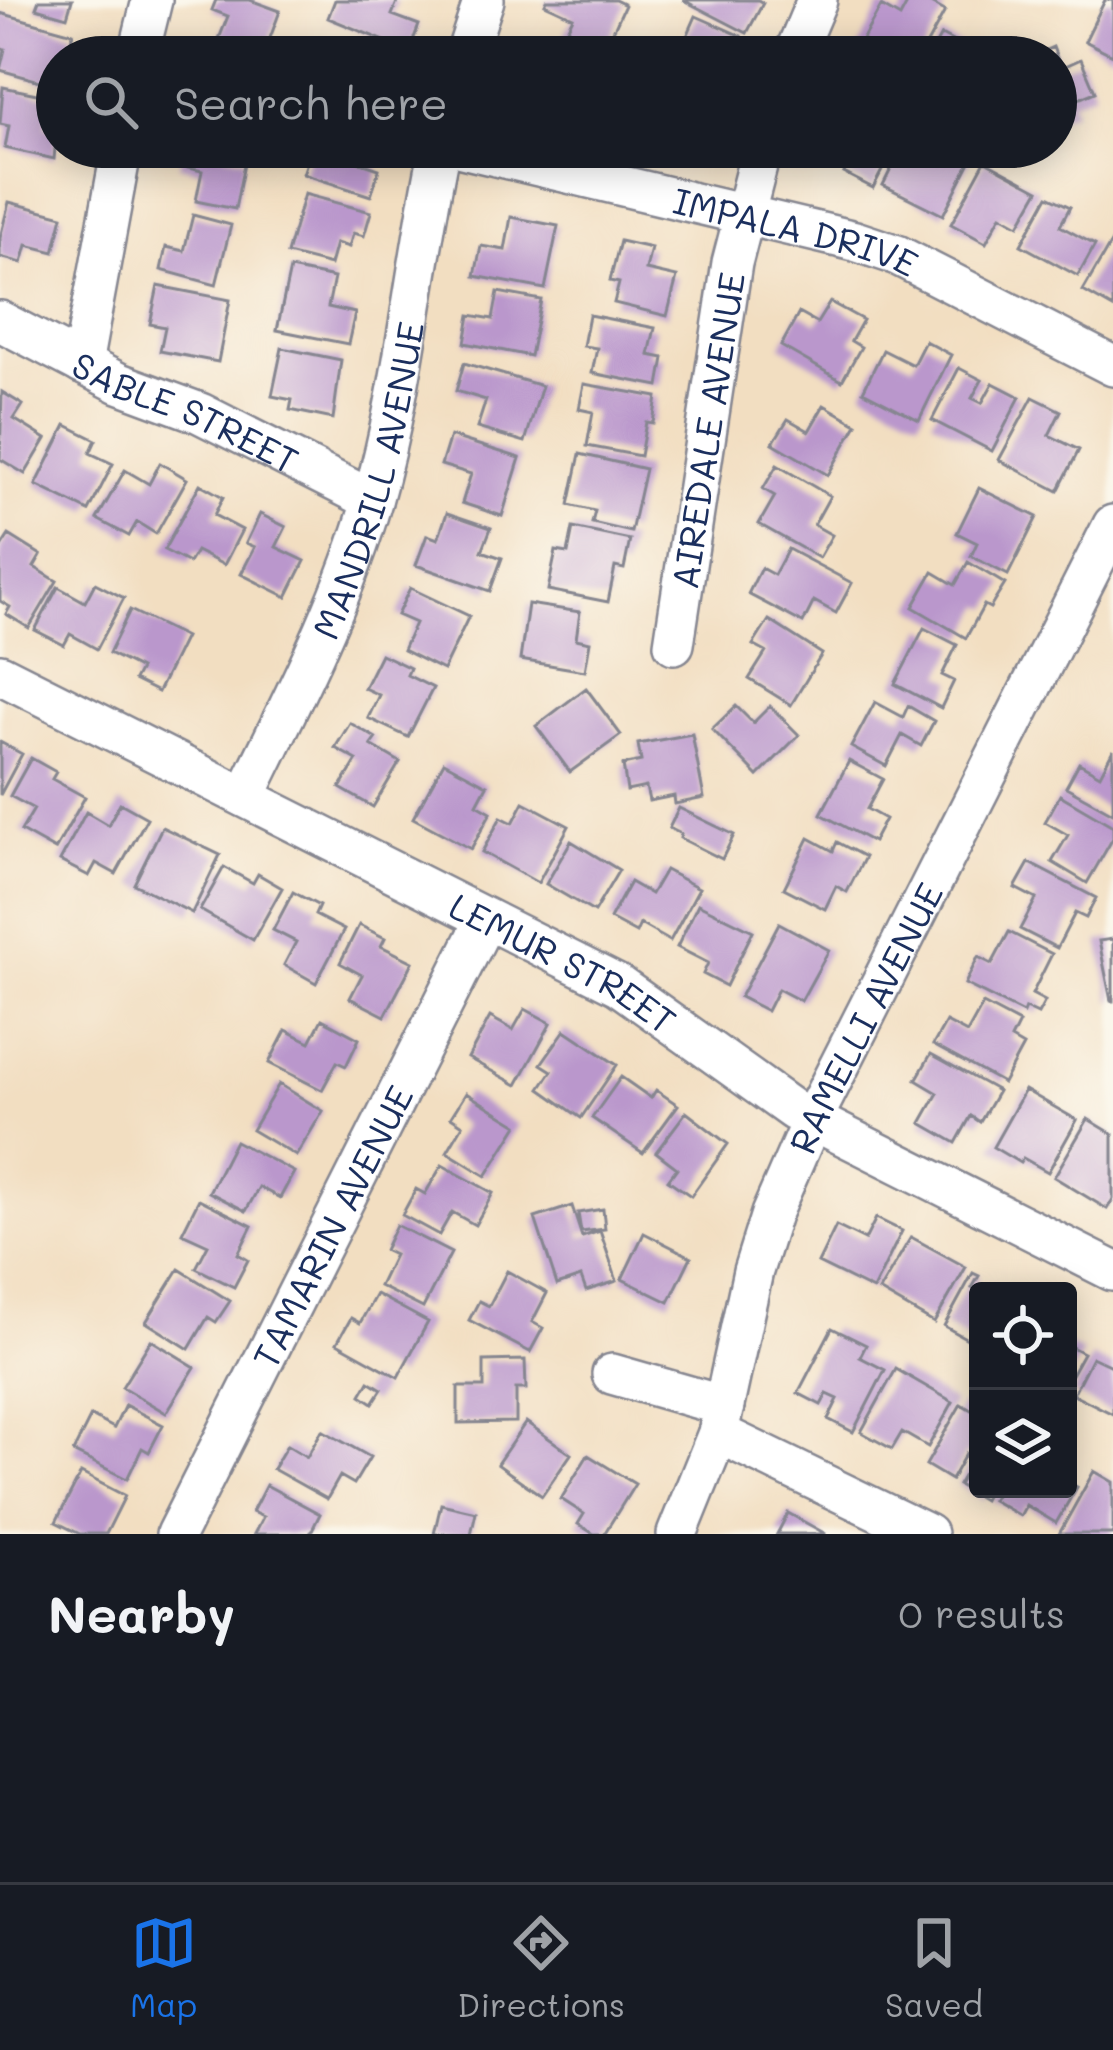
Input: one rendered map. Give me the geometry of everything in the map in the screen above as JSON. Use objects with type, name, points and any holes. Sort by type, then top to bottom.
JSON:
[{"type":"street","points":[[144,36],[152,0]]},
{"type":"street","points":[[472,36],[484,0]]},
{"type":"street","points":[[802,36],[817,0]]},
{"type":"street","points":[[82,364],[118,168]]},
{"type":"street","name":"MANDRILL AVENUE","points":[[245,797],[340,600],[372,500],[394,409],[436,168]]},
{"type":"street","name":"IMPALA DRIVE","points":[[547,168],[897,255],[1113,366]]},
{"type":"street","name":"AIREDALE AVENUE","points":[[674,644],[732,263],[756,168]]},
{"type":"street","name":"SABLE STREET","points":[[0,321],[136,390],[200,413],[372,500]]},
{"type":"street","name":"RAMELLI AVENUE","points":[[677,1534],[721,1419],[753,1270],[771,1214],[812,1120],[1113,525]]},
{"type":"street","name":"LEMUR STREET","points":[[0,674],[618,985],[812,1120],[1113,1271]]},
{"type":"street","name":"TAMARIN AVENUE","points":[[176,1534],[486,919]]},
{"type":"street","points":[[612,1374],[721,1419],[928,1534]]},
{"type":"building","points":[[39,0],[72,0],[67,17],[36,8]]},
{"type":"building","points":[[216,0],[250,0],[280,11],[271,36],[220,36],[228,16],[212,10]]},
{"type":"building","points":[[335,0],[398,0],[392,15],[419,25],[415,36],[372,36],[328,18]]},
{"type":"building","points":[[547,0],[615,0],[625,5],[611,36],[564,36],[573,17],[545,4]]},
{"type":"building","points":[[683,0],[758,0],[763,3],[747,33]]},
{"type":"building","points":[[909,0],[925,0],[945,11],[931,36],[864,36],[881,6],[900,17]]},
{"type":"building","points":[[1105,0],[1113,0],[1113,55],[1085,41]]},
{"type":"building","points":[[0,13],[73,33],[36,36],[36,80],[0,70],[5,49],[0,48]]},
{"type":"building","points":[[696,16],[741,36],[687,36]]},
{"type":"building","points":[[1081,59],[1095,92],[1077,100],[1077,61]]},
{"type":"building","points":[[3,87],[36,94],[36,155],[5,148],[9,126],[0,124]]},
{"type":"building","points":[[188,168],[243,168],[235,209],[196,201],[202,171]]},
{"type":"building","points":[[305,168],[379,169],[371,196],[303,174]]},
{"type":"building","points":[[846,168],[883,168],[873,188],[844,173]]},
{"type":"building","points":[[892,168],[967,168],[943,215],[883,185]]},
{"type":"building","points":[[981,168],[998,168],[1039,190],[1019,225],[1001,215],[986,243],[951,224]]},
{"type":"building","points":[[304,194],[371,212],[364,236],[353,233],[349,247],[336,243],[330,265],[287,254]]},
{"type":"building","points":[[1048,196],[1070,207],[1060,226],[1095,245],[1078,276],[1021,245]]},
{"type":"building","points":[[9,202],[63,216],[54,252],[27,245],[22,263],[0,257]]},
{"type":"building","points":[[193,215],[231,225],[216,285],[161,270],[166,247],[184,251]]},
{"type":"building","points":[[511,217],[558,226],[545,289],[475,276],[481,246],[505,250]]},
{"type":"building","points":[[1113,239],[1113,308],[1083,291]]},
{"type":"building","points":[[620,241],[651,248],[646,270],[677,277],[667,316],[614,303],[619,283],[610,281]]},
{"type":"building","points":[[290,269],[334,278],[328,307],[355,313],[348,344],[277,330]]},
{"type":"building","points":[[158,286],[230,300],[218,362],[160,351],[165,327],[150,324]]},
{"type":"building","points":[[498,292],[541,300],[530,356],[465,343],[470,315],[493,319]]},
{"type":"building","points":[[830,302],[863,320],[851,341],[861,347],[842,381],[781,346],[799,313],[817,323]]},
{"type":"building","points":[[589,315],[655,328],[649,355],[664,358],[659,386],[592,373],[597,348],[583,346]]},
{"type":"building","points":[[925,341],[951,355],[919,420],[863,391],[883,350],[913,365]]},
{"type":"building","points":[[282,348],[341,360],[333,419],[290,410],[292,400],[272,396]]},
{"type":"building","points":[[464,363],[542,386],[525,442],[477,428],[486,400],[456,391]]},
{"type":"building","points":[[959,368],[982,380],[972,398],[982,403],[993,383],[1020,397],[992,451],[932,420]]},
{"type":"building","points":[[584,384],[657,397],[653,423],[646,422],[640,456],[587,446],[593,412],[579,409]]},
{"type":"building","points":[[2,392],[23,405],[14,419],[46,439],[25,474],[0,459]]},
{"type":"building","points":[[1033,397],[1061,411],[1049,435],[1079,450],[1058,491],[999,460]]},
{"type":"building","points":[[824,405],[857,424],[828,475],[773,443],[788,419],[809,431]]},
{"type":"building","points":[[66,425],[96,440],[90,453],[113,464],[89,511],[36,485]]},
{"type":"building","points":[[450,436],[520,458],[502,516],[462,503],[471,474],[441,465]]},
{"type":"building","points":[[580,454],[645,469],[631,532],[592,523],[595,511],[569,505]]},
{"type":"building","points":[[160,463],[187,479],[156,534],[137,522],[129,536],[97,519],[125,470],[149,484]]},
{"type":"building","points":[[777,465],[830,496],[814,525],[832,535],[819,558],[759,524],[775,496],[763,489]]},
{"type":"building","points":[[200,484],[223,497],[214,515],[242,530],[224,565],[196,551],[189,563],[164,550]]},
{"type":"building","points":[[979,488],[1037,517],[1008,575],[971,556],[977,543],[957,533]]},
{"type":"building","points":[[447,513],[491,528],[482,551],[502,558],[490,591],[416,565],[427,535],[438,539]]},
{"type":"building","points":[[260,514],[286,527],[276,547],[305,561],[287,597],[241,574],[255,547],[246,543]]},
{"type":"building","points":[[573,528],[630,540],[624,569],[615,567],[608,602],[548,590],[556,551],[568,553]]},
{"type":"building","points":[[9,535],[41,555],[34,567],[57,581],[29,628],[6,614],[10,607],[0,601],[0,549]]},
{"type":"building","points":[[788,549],[852,583],[836,613],[814,601],[803,623],[748,594],[761,568],[774,575]]},
{"type":"building","points":[[968,562],[1005,584],[990,608],[984,605],[966,638],[913,607],[933,572],[955,585]]},
{"type":"building","points":[[95,583],[124,598],[97,649],[70,634],[64,645],[35,630],[58,587],[85,602]]},
{"type":"building","points":[[410,588],[469,616],[443,670],[403,650],[415,623],[397,615]]},
{"type":"building","points":[[528,604],[580,612],[576,639],[590,642],[585,671],[520,660]]},
{"type":"building","points":[[130,610],[185,637],[158,692],[134,680],[140,669],[109,653]]},
{"type":"building","points":[[769,620],[822,654],[791,705],[749,679],[766,652],[753,645]]},
{"type":"building","points":[[924,628],[957,645],[942,675],[954,681],[941,708],[895,684]]},
{"type":"building","points":[[381,654],[410,668],[407,675],[433,688],[408,737],[368,718],[379,695],[364,688]]},
{"type":"building","points":[[586,688],[621,735],[570,772],[536,726]]},
{"type":"building","points":[[875,702],[903,717],[908,706],[934,721],[921,746],[902,735],[886,766],[851,747]]},
{"type":"building","points":[[736,706],[753,723],[770,706],[799,735],[758,776],[712,729]]},
{"type":"building","points":[[350,723],[376,738],[371,745],[400,762],[373,807],[340,788],[357,760],[335,748]]},
{"type":"building","points":[[692,734],[704,798],[675,804],[674,796],[649,801],[646,787],[627,791],[623,765],[641,761],[638,744]]},
{"type":"building","points":[[0,742],[22,754],[0,795]]},
{"type":"building","points":[[1113,750],[1113,813],[1066,787],[1079,763],[1100,775]]},
{"type":"building","points":[[31,758],[56,772],[52,779],[85,797],[55,850],[21,831],[34,809],[10,796]]},
{"type":"building","points":[[849,761],[883,779],[867,809],[885,819],[873,842],[821,814]]},
{"type":"building","points":[[444,762],[487,785],[477,804],[491,812],[471,849],[413,818]]},
{"type":"building","points":[[1060,795],[1113,826],[1113,838],[1087,883],[1052,862],[1068,835],[1045,822]]},
{"type":"building","points":[[524,802],[569,826],[538,883],[482,852],[501,817],[513,823]]},
{"type":"building","points":[[120,803],[147,818],[116,874],[96,863],[89,876],[60,861],[86,812],[108,825]]},
{"type":"building","points":[[679,808],[734,835],[722,859],[669,828]]},
{"type":"building","points":[[162,827],[220,855],[192,913],[134,884]]},
{"type":"building","points":[[809,838],[833,851],[837,842],[865,857],[847,892],[836,886],[825,909],[784,888]]},
{"type":"building","points":[[571,841],[619,870],[594,912],[546,884]]},
{"type":"building","points":[[1029,863],[1096,898],[1086,918],[1075,913],[1057,948],[1020,929],[1036,899],[1015,888]]},
{"type":"building","points":[[224,867],[253,883],[258,874],[282,888],[253,940],[200,910]]},
{"type":"building","points":[[665,870],[699,888],[670,941],[640,924],[636,933],[610,919],[630,882],[651,894]]},
{"type":"building","points":[[293,892],[319,906],[315,915],[344,930],[316,983],[284,965],[296,942],[273,930]]},
{"type":"building","points":[[698,904],[753,931],[726,986],[703,974],[708,963],[677,947]]},
{"type":"building","points":[[779,923],[829,950],[801,1001],[778,989],[767,1011],[740,997]]},
{"type":"building","points":[[359,925],[385,938],[381,946],[413,962],[385,1016],[350,998],[362,975],[340,963]]},
{"type":"building","points":[[1009,932],[1052,954],[1032,994],[1045,1001],[1038,1014],[1025,1008],[1023,1013],[965,984],[978,957],[992,964]]},
{"type":"building","points":[[1113,939],[1113,1001],[1111,1001],[1099,941]]},
{"type":"building","points":[[983,1004],[1019,1023],[1011,1039],[1023,1046],[1003,1083],[933,1045],[946,1022],[967,1033]]},
{"type":"building","points":[[525,1009],[551,1023],[517,1085],[468,1058],[490,1017],[513,1030]]},
{"type":"building","points":[[322,1019],[359,1039],[346,1066],[337,1062],[322,1090],[269,1063],[286,1030],[310,1042]]},
{"type":"building","points":[[565,1030],[617,1065],[581,1118],[540,1089],[552,1071],[541,1064]]},
{"type":"building","points":[[931,1054],[998,1091],[980,1122],[971,1116],[956,1143],[921,1123],[938,1093],[916,1080]]},
{"type":"building","points":[[621,1077],[651,1098],[656,1090],[678,1105],[643,1153],[592,1118]]},
{"type":"building","points":[[279,1084],[323,1111],[296,1156],[252,1130]]},
{"type":"building","points":[[1025,1090],[1077,1120],[1048,1172],[993,1147]]},
{"type":"building","points":[[466,1093],[518,1125],[486,1176],[447,1152],[463,1125],[451,1117]]},
{"type":"building","points":[[686,1112],[728,1144],[691,1196],[668,1180],[677,1168],[656,1152]]},
{"type":"building","points":[[1088,1119],[1113,1134],[1113,1199],[1107,1209],[1054,1177]]},
{"type":"building","points":[[235,1141],[294,1172],[280,1198],[259,1187],[246,1211],[209,1192]]},
{"type":"building","points":[[442,1165],[493,1193],[475,1225],[452,1212],[439,1235],[402,1215],[416,1189],[425,1194]]},
{"type":"building","points":[[199,1199],[252,1226],[238,1254],[248,1260],[234,1287],[196,1268],[208,1245],[182,1233]]},
{"type":"building","points":[[572,1206],[582,1237],[600,1231],[617,1281],[586,1291],[581,1277],[557,1285],[535,1218]]},
{"type":"building","points":[[603,1209],[605,1229],[581,1232],[578,1213]]},
{"type":"building","points":[[876,1218],[902,1231],[873,1290],[818,1263],[836,1226],[865,1240]]},
{"type":"building","points":[[396,1225],[451,1253],[423,1308],[379,1286],[394,1255],[384,1250]]},
{"type":"building","points":[[644,1233],[691,1257],[669,1302],[622,1279]]},
{"type":"building","points":[[911,1237],[966,1267],[934,1323],[879,1291]]},
{"type":"building","points":[[179,1269],[230,1301],[216,1322],[208,1317],[189,1349],[146,1322]]},
{"type":"building","points":[[507,1271],[547,1293],[532,1322],[543,1328],[530,1352],[469,1320],[479,1301],[489,1306]]},
{"type":"building","points":[[973,1273],[979,1276],[969,1282],[969,1340],[944,1326]]},
{"type":"building","points":[[376,1294],[428,1322],[398,1377],[337,1343],[351,1318],[360,1323]]},
{"type":"building","points":[[832,1328],[866,1345],[860,1357],[885,1370],[853,1432],[828,1419],[838,1399],[827,1394],[821,1405],[798,1393]]},
{"type":"building","points":[[151,1340],[195,1367],[166,1413],[122,1387]]},
{"type":"building","points":[[1092,1357],[1113,1367],[1113,1414],[1077,1396]]},
{"type":"building","points":[[525,1360],[526,1389],[516,1389],[516,1422],[458,1423],[458,1387],[484,1387],[484,1361]]},
{"type":"building","points":[[896,1369],[953,1402],[928,1447],[902,1432],[892,1449],[861,1432]]},
{"type":"building","points":[[369,1381],[382,1389],[373,1403],[361,1395]]},
{"type":"building","points":[[961,1404],[969,1409],[969,1455],[951,1480],[926,1465]]},
{"type":"building","points":[[125,1405],[163,1425],[149,1452],[142,1448],[127,1479],[73,1452],[91,1416],[114,1428]]},
{"type":"building","points":[[526,1422],[571,1454],[542,1496],[497,1464]]},
{"type":"building","points":[[322,1430],[370,1457],[354,1484],[340,1476],[327,1499],[273,1469],[287,1445],[307,1457]]},
{"type":"building","points":[[588,1455],[635,1484],[604,1534],[578,1524],[584,1514],[561,1499]]},
{"type":"building","points":[[969,1466],[969,1492],[958,1485]]},
{"type":"building","points":[[1094,1471],[1113,1482],[1113,1534],[1059,1534]]},
{"type":"building","points":[[81,1473],[125,1496],[106,1534],[80,1534],[56,1522]]},
{"type":"building","points":[[266,1485],[320,1514],[310,1534],[254,1534],[263,1517],[252,1512]]},
{"type":"building","points":[[1071,1498],[1056,1523],[1026,1505],[1020,1516],[992,1500]]},
{"type":"building","points":[[441,1504],[476,1512],[471,1534],[434,1534]]},
{"type":"building","points":[[788,1513],[826,1534],[777,1534]]}]
